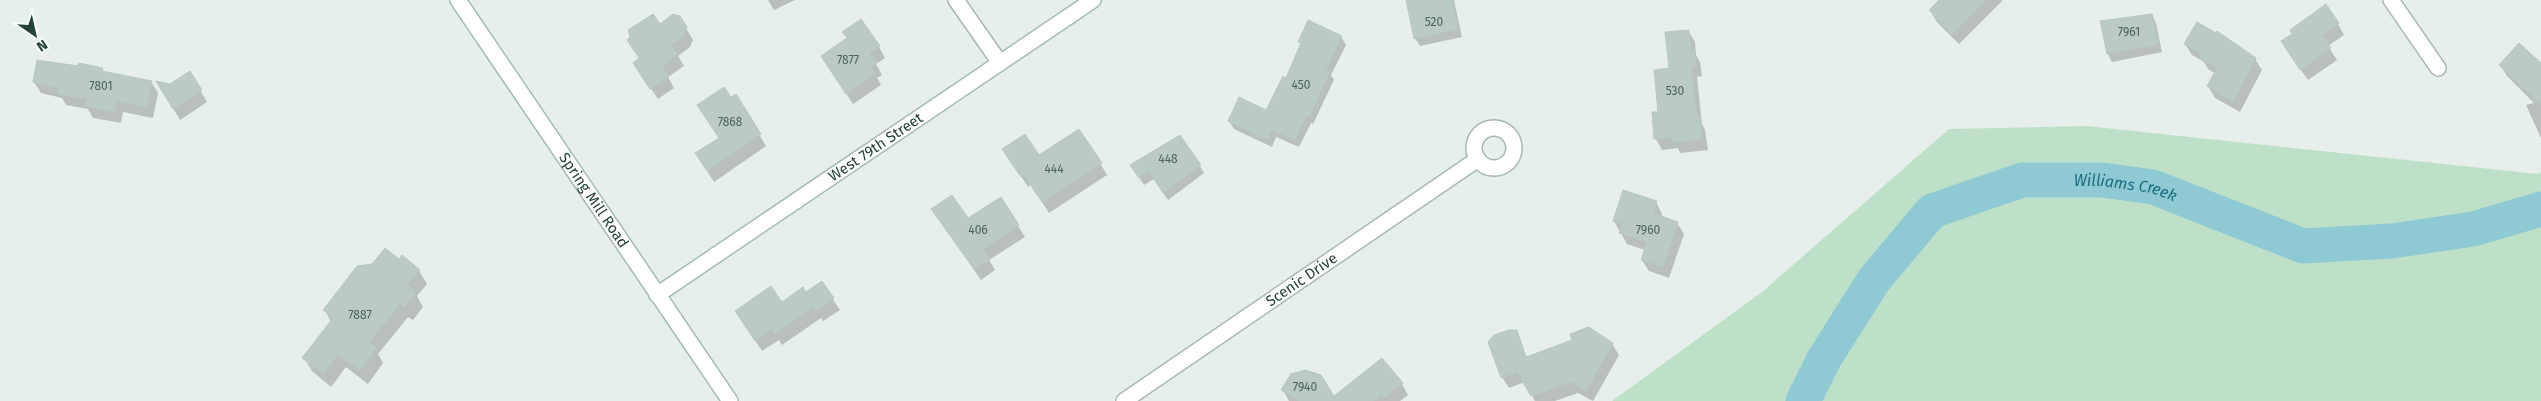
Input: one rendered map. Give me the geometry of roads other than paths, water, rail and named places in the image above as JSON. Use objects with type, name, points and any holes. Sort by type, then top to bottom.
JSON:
[{"type":"street","name":"Spring Mill Road","points":[[458,0],[730,401]]},
{"type":"street","points":[[956,0],[1000,63]]},
{"type":"street","name":"West 79th Street","points":[[657,295],[1093,0]]},
{"type":"street","points":[[2391,0],[2438,68]]},
{"type":"street","name":"Scenic Drive","points":[[1124,401],[1478,159]]},
{"type":"waterway","name":"Williams Creek","points":[[1803,401],[1824,359],[1874,280],[1932,211],[2022,180],[2102,180],[2153,187],[2303,246],[2392,241],[2473,229],[2541,209]]}]
